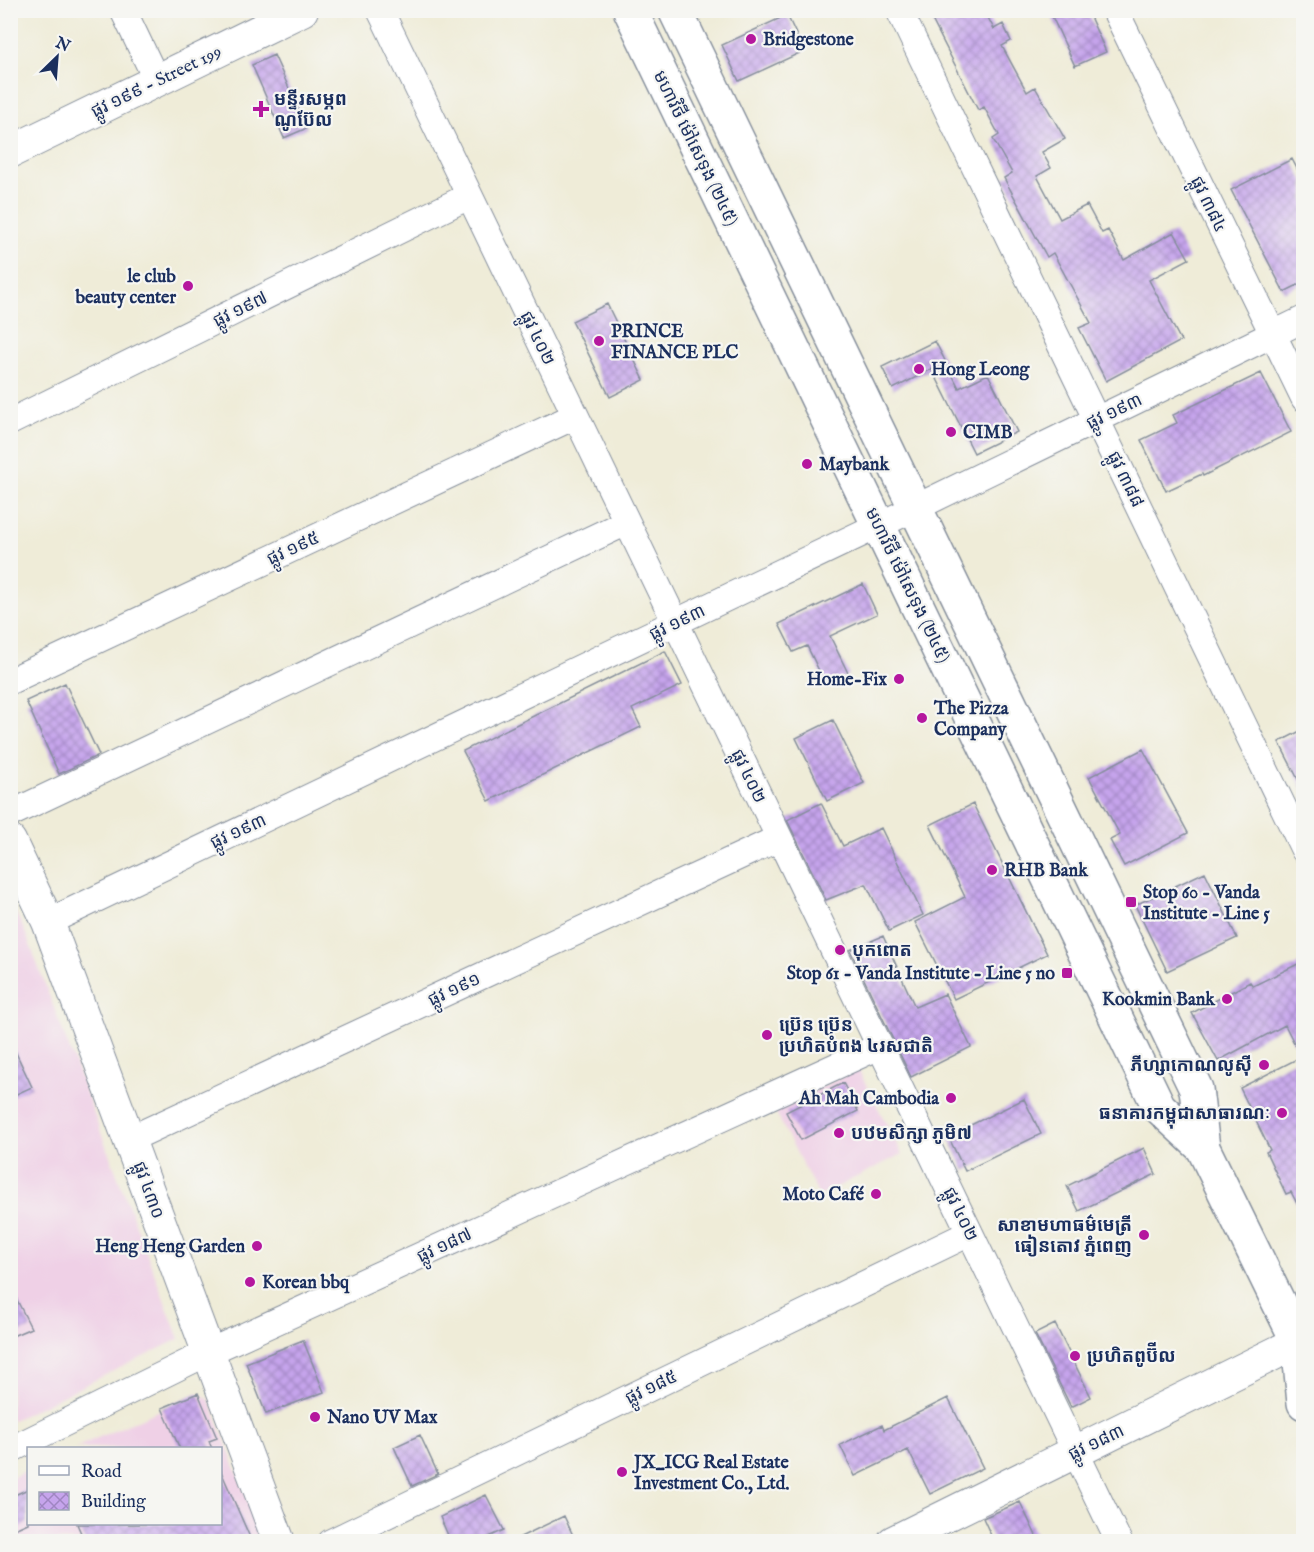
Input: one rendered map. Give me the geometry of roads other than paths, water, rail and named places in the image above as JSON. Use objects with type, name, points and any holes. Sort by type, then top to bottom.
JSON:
[{"type":"main road","name":"មហាវិថី ម៉ៅសេទុង (២៤៥)","points":[[630,10],[1159,1107],[1203,1148]]},
{"type":"main road","name":"មហាវិថី ម៉ៅសេទុង (២៤៥)","points":[[675,10],[1196,1089],[1203,1148],[1301,1345],[1304,1403]]},
{"type":"street","points":[[123,10],[157,81]]},
{"type":"street","name":"ផ្លូវ ១៩៩ - Street 199","points":[[10,152],[302,10]]},
{"type":"street","name":"ផ្លូវ ៤០២","points":[[380,10],[1119,1542]]},
{"type":"street","name":"ផ្លូវ ៣៨៨","points":[[899,10],[1304,850]]},
{"type":"street","name":"ផ្លូវ ៣៨៤","points":[[1115,10],[1304,398]]},
{"type":"street","name":"ផ្លូវ ១៩៧","points":[[10,422],[469,196]]},
{"type":"street","name":"ផ្លូវ ១៩៣","points":[[48,922],[915,508],[1304,319]]},
{"type":"street","name":"ផ្លូវ ១៩៥","points":[[10,681],[575,416]]},
{"type":"street","points":[[10,814],[627,522]]},
{"type":"street","name":"ផ្លូវ ១៩១","points":[[130,1139],[779,838]]},
{"type":"street","name":"ផ្លូវ ៤៣០","points":[[10,841],[48,922],[279,1542]]},
{"type":"street","name":"ផ្លូវ ១៨៧","points":[[10,1450],[209,1352],[880,1046]]},
{"type":"street","name":"ផ្លូវ ១៨៥","points":[[331,1542],[970,1233]]},
{"type":"street","name":"ផ្លូវ ១៨៣","points":[[893,1542],[1301,1345]]},
{"type":"place","name":"Bridgestone","points":[[751,39]]},
{"type":"place","name":"មន្ទីរសម្ភព ណូប៊ែល","points":[[261,109]]},
{"type":"place","name":"le club beauty center","points":[[188,286]]},
{"type":"place","name":"PRINCE FINANCE PLC","points":[[599,341]]},
{"type":"place","name":"Hong Leong","points":[[919,369]]},
{"type":"place","name":"CIMB","points":[[951,432]]},
{"type":"place","name":"Maybank","points":[[807,464]]},
{"type":"place","name":"Home-Fix","points":[[899,679]]},
{"type":"place","name":"The Pizza Company","points":[[922,718]]},
{"type":"place","name":"RHB Bank","points":[[992,870]]},
{"type":"place","name":"Stop 60 - Vanda Institute - Line 5","points":[[1131,902]]},
{"type":"place","name":"បុកពោត","points":[[840,950]]},
{"type":"place","name":"Stop 61 - Vanda Institute - Line 5 no","points":[[1067,973]]},
{"type":"place","name":"Kookmin Bank","points":[[1227,999]]},
{"type":"place","name":"ប្រ៊េន ប្រ៊េន ប្រហិតបំពង ៤រសជាតិ","points":[[767,1035]]},
{"type":"place","name":"ភីហ្សាកោណលូស៊ី","points":[[1264,1065]]},
{"type":"place","name":"Ah Mah Cambodia","points":[[951,1098]]},
{"type":"place","name":"ធនាគារកម្ពុជាសាធារណៈ","points":[[1282,1113]]},
{"type":"place","name":"បឋមសិក្សា ភូមិ៧","points":[[839,1133]]},
{"type":"place","name":"Moto Café","points":[[876,1194]]},
{"type":"place","name":"សាខាមហាធម៌មេត្រី ធៀនតោវ ភ្នំពេញ","points":[[1144,1235]]},
{"type":"place","name":"Heng Heng Garden","points":[[257,1246]]},
{"type":"place","name":"Korean bbq","points":[[250,1282]]},
{"type":"place","name":"ប្រហិតពូប៊ីល","points":[[1075,1356]]},
{"type":"place","name":"Nano UV Max","points":[[315,1417]]},
{"type":"place","name":"JX_ICG Real Estate Investment Co., Ltd.","points":[[622,1472]]}]
